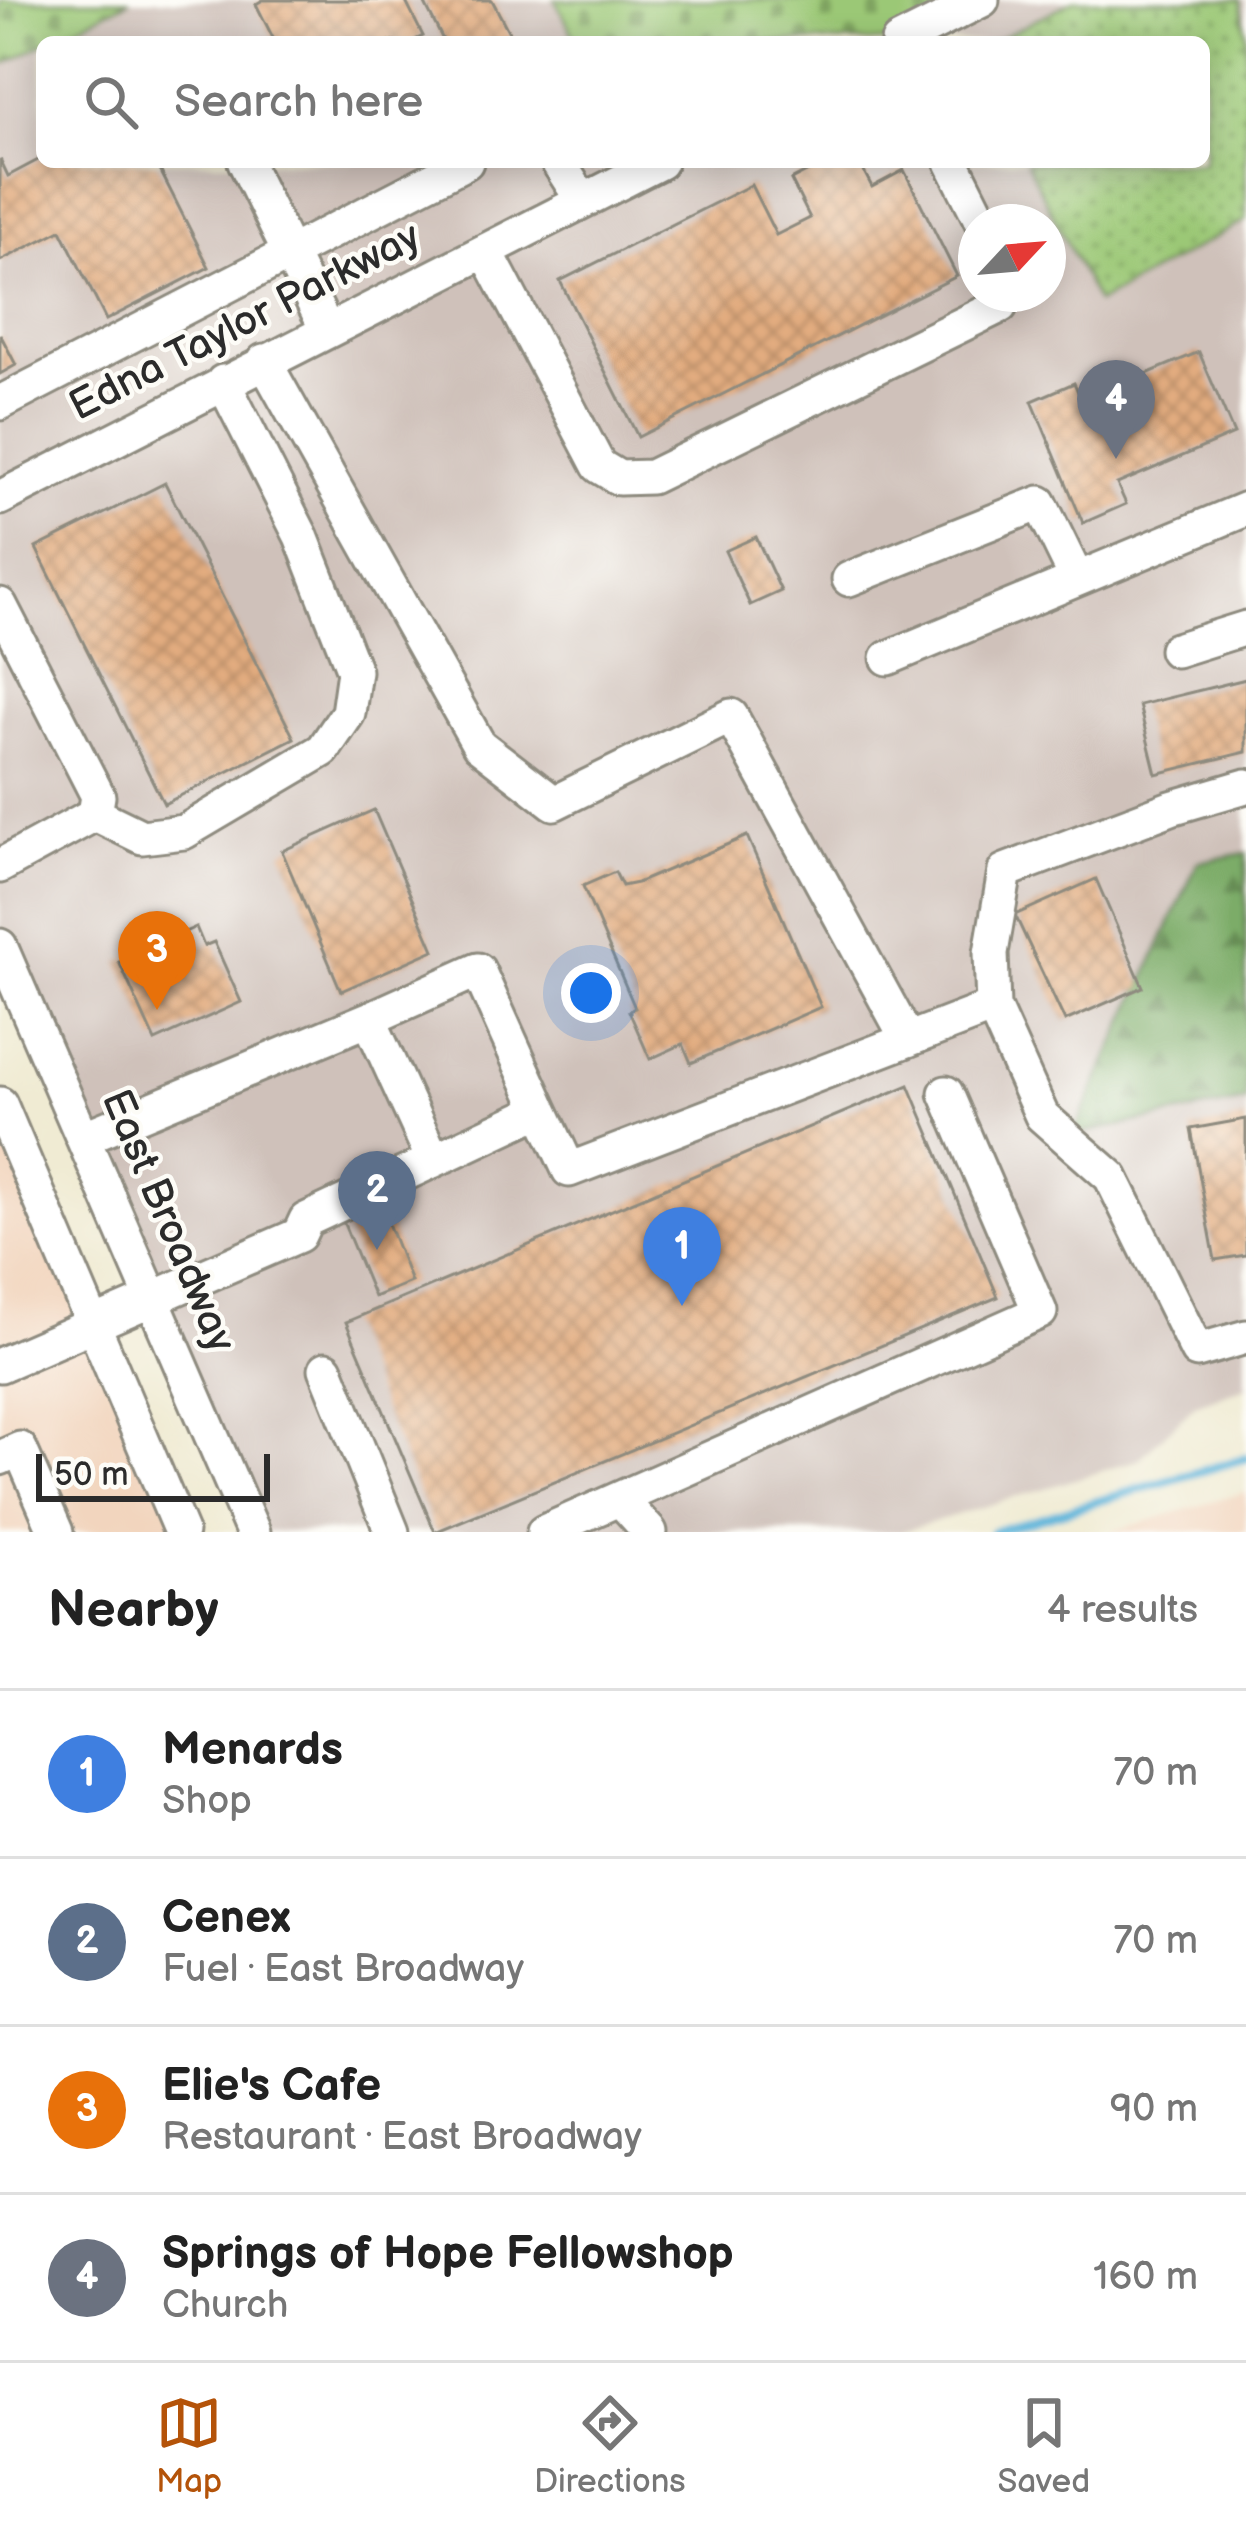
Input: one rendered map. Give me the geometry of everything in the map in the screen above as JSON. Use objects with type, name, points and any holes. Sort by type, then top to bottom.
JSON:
[{"type":"street","points":[[910,36],[982,0]]},
{"type":"street","points":[[248,168],[327,330]]},
{"type":"street","points":[[0,403],[454,168]]},
{"type":"street","points":[[562,168],[583,201]]},
{"type":"street","name":"Edna Taylor Parkway","points":[[0,498],[648,168]]},
{"type":"street","points":[[955,168],[973,204]]},
{"type":"street","points":[[486,251],[599,466],[619,478],[651,477],[988,312]]},
{"type":"street","points":[[264,361],[479,745],[554,802],[731,716],[908,1040]]},
{"type":"street","points":[[95,814],[142,837],[184,832],[323,750],[348,713],[354,671],[301,536],[224,382]]},
{"type":"street","points":[[849,579],[1040,503],[1077,579]]},
{"type":"street","points":[[888,658],[1246,509]]},
{"type":"street","points":[[0,605],[98,796],[95,814]]},
{"type":"street","points":[[1177,650],[1246,628]]},
{"type":"street","points":[[1246,786],[1172,808],[1005,871],[991,953],[993,1007],[1042,1117],[1111,1177],[1197,1351],[1246,1336]]},
{"type":"street","points":[[0,866],[95,814]]},
{"type":"street","name":"East Broadway","points":[[0,946],[253,1532]]},
{"type":"street","points":[[83,1138],[478,970],[569,1171],[993,1007]]},
{"type":"street","points":[[369,1019],[432,1157]]},
{"type":"street","points":[[544,1532],[1040,1312],[946,1093]]},
{"type":"street","points":[[0,1104],[181,1532]]},
{"type":"street","points":[[0,1365],[299,1235],[306,1220],[432,1157],[541,1110]]},
{"type":"street","points":[[326,1369],[392,1532]]},
{"type":"street","points":[[0,1458],[20,1449],[56,1532]]},
{"type":"street","points":[[620,1499],[650,1532]]},
{"type":"shaded area","points":[[130,0],[555,0],[574,36],[59,36]]},
{"type":"shaded area","points":[[982,0],[1246,0],[1246,853],[1198,863],[1075,1135],[1246,1101],[1246,1387],[1195,1405],[1138,1460],[900,1532],[253,1532],[0,946],[0,66],[36,47],[36,168],[1210,168],[1210,36],[910,36]]},
{"type":"shaded area","points":[[0,1104],[181,1532],[0,1532]]},
{"type":"shaded area","points":[[1246,1492],[1246,1532],[1110,1532]]},
{"type":"green space","points":[[0,0],[130,0],[59,36],[36,36],[36,48],[0,66]]},
{"type":"green space","points":[[555,0],[982,0],[910,36],[574,36]]},
{"type":"green space","points":[[1074,0],[1240,0],[1246,35],[1246,220],[1097,303],[1066,241],[1066,204],[1047,204],[1029,168],[1210,168],[1210,36],[1005,36]]},
{"type":"green space","points":[[1246,853],[1246,1101],[1073,1135],[1198,862]]},
{"type":"building","points":[[263,0],[405,0],[423,36],[272,36],[256,4]]},
{"type":"building","points":[[423,0],[492,0],[511,36],[441,36]]},
{"type":"building","points":[[0,159],[8,176],[36,161],[36,168],[159,168],[209,267],[106,320],[61,230],[0,261]]},
{"type":"building","points":[[814,168],[862,168],[872,187],[904,170],[957,276],[638,437],[560,281],[751,185],[776,235],[810,218],[791,180]]},
{"type":"building","points":[[0,334],[16,365],[0,374]]},
{"type":"building","points":[[1199,352],[1234,434],[1117,484],[1126,504],[1083,523],[1032,401],[1074,383],[1082,401]]},
{"type":"building","points":[[165,483],[294,738],[164,804],[36,548]]},
{"type":"building","points":[[756,537],[781,591],[750,605],[725,551]]},
{"type":"building","points":[[1246,679],[1246,752],[1156,774],[1139,705]]},
{"type":"building","points":[[374,810],[434,950],[341,991],[282,851]]},
{"type":"building","points":[[747,836],[821,1007],[691,1063],[683,1044],[650,1059],[629,1011],[635,1008],[583,886],[615,872],[622,886],[637,883]]},
{"type":"building","points":[[1096,879],[1143,987],[1065,1021],[1015,915]]},
{"type":"building","points":[[196,927],[204,946],[214,942],[241,1002],[155,1041],[119,962]]},
{"type":"building","points":[[909,1085],[998,1297],[435,1532],[346,1322]]},
{"type":"building","points":[[1246,1119],[1246,1255],[1215,1260],[1191,1129]]},
{"type":"building","points":[[380,1203],[411,1282],[374,1297],[342,1219]]},
{"type":"waterway","points":[[993,1532],[1246,1458]]},
{"type":"place","name":"Springs of Hope Fellowshop","points":[[1116,459]]},
{"type":"place","name":"Elie's Cafe","points":[[157,1010]]},
{"type":"place","name":"Cenex","points":[[377,1250]]},
{"type":"place","name":"Menards","points":[[682,1306]]}]
